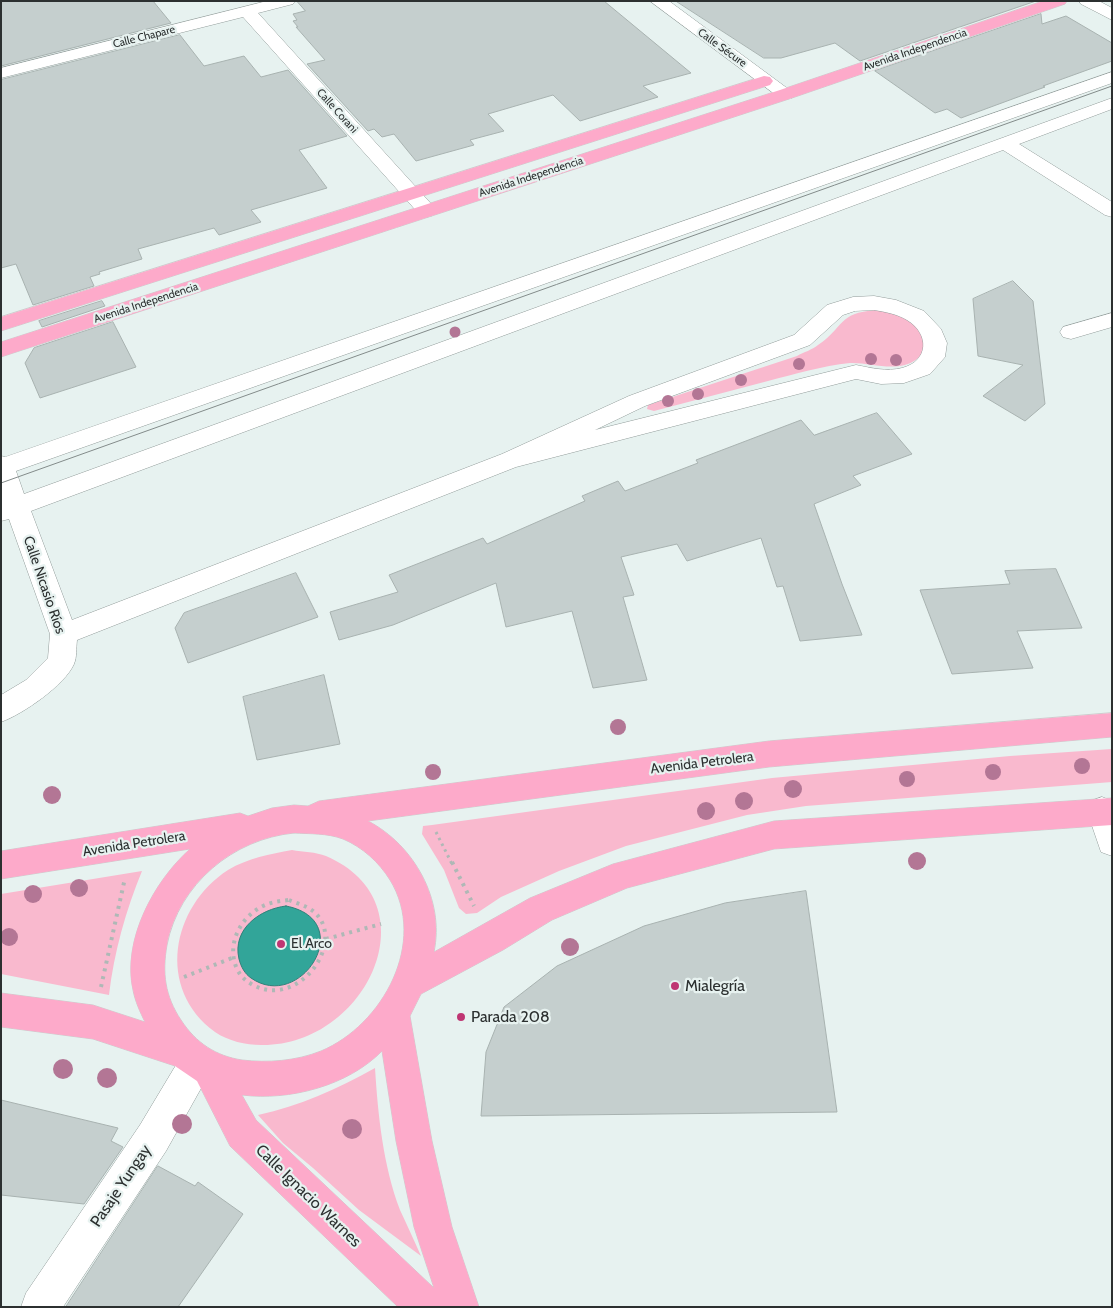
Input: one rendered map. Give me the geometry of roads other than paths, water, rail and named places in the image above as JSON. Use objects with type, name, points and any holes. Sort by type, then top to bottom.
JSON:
[{"type":"main road","name":"Avenida Independencia","points":[[888,41],[1008,1]]},
{"type":"main road","name":"Avenida Independencia","points":[[1,350],[786,94],[1059,1]]},
{"type":"main road","name":"Avenida Independencia","points":[[1,324],[786,74]]},
{"type":"main road","name":"Avenida Petrolera","points":[[1,865],[429,798],[769,754],[1112,725]]},
{"type":"main road","points":[[410,982],[491,939],[541,909],[624,874],[774,835],[1107,811]]},
{"type":"main road","points":[[1,1010],[93,1022],[198,1061],[228,1075],[258,1080],[289,1078],[312,1072],[342,1060],[378,1031],[393,1014],[410,982],[420,944],[421,921],[411,884],[402,868],[378,842],[356,830],[332,822],[280,821]]},
{"type":"main road","name":"Calle Ignacio Warnes","points":[[280,821],[230,838],[204,855],[181,878],[167,899],[152,935],[147,973],[151,996],[167,1031],[198,1061],[243,1133],[426,1307]]},
{"type":"main road","points":[[393,1014],[414,1140],[433,1227],[460,1307]]},
{"type":"street","name":"Calle Chapare","points":[[1,73],[287,1]]},
{"type":"street","name":"Calle Sécure","points":[[658,1],[786,94]]},
{"type":"street","points":[[1087,1],[1112,15]]},
{"type":"street","name":"Calle Corani","points":[[247,11],[427,212]]},
{"type":"street","points":[[2,466],[1112,77]]},
{"type":"street","points":[[9,509],[1112,103]]},
{"type":"street","points":[[1004,142],[1112,211]]},
{"type":"street","points":[[64,634],[510,460],[637,401],[802,340],[835,310],[853,304],[874,303],[896,307],[916,316],[930,328],[936,343],[934,357],[922,369],[904,376],[882,377],[856,372],[510,460]]},
{"type":"street","points":[[1070,332],[1112,320]]},
{"type":"street","name":"Calle Nicasio Ríos","points":[[1,710],[36,688],[61,662],[64,634],[9,509],[2,466]]},
{"type":"street","points":[[1107,811],[1112,842]]},
{"type":"street","name":"Pasaje Yungay","points":[[40,1307],[152,1138],[198,1061]]},
{"type":"water","points":[[286,906],[308,915],[318,928],[320,944],[315,960],[303,974],[288,983],[270,986],[251,978],[244,970],[239,959],[238,948],[240,938],[250,922],[258,916],[267,911]]},
{"type":"tram line","points":[[1,483],[1112,86]]},
{"type":"place","name":"El Arco","points":[[281,944]]},
{"type":"place","name":"Mialegría","points":[[675,986]]},
{"type":"place","name":"Parada 208","points":[[461,1017]]}]
